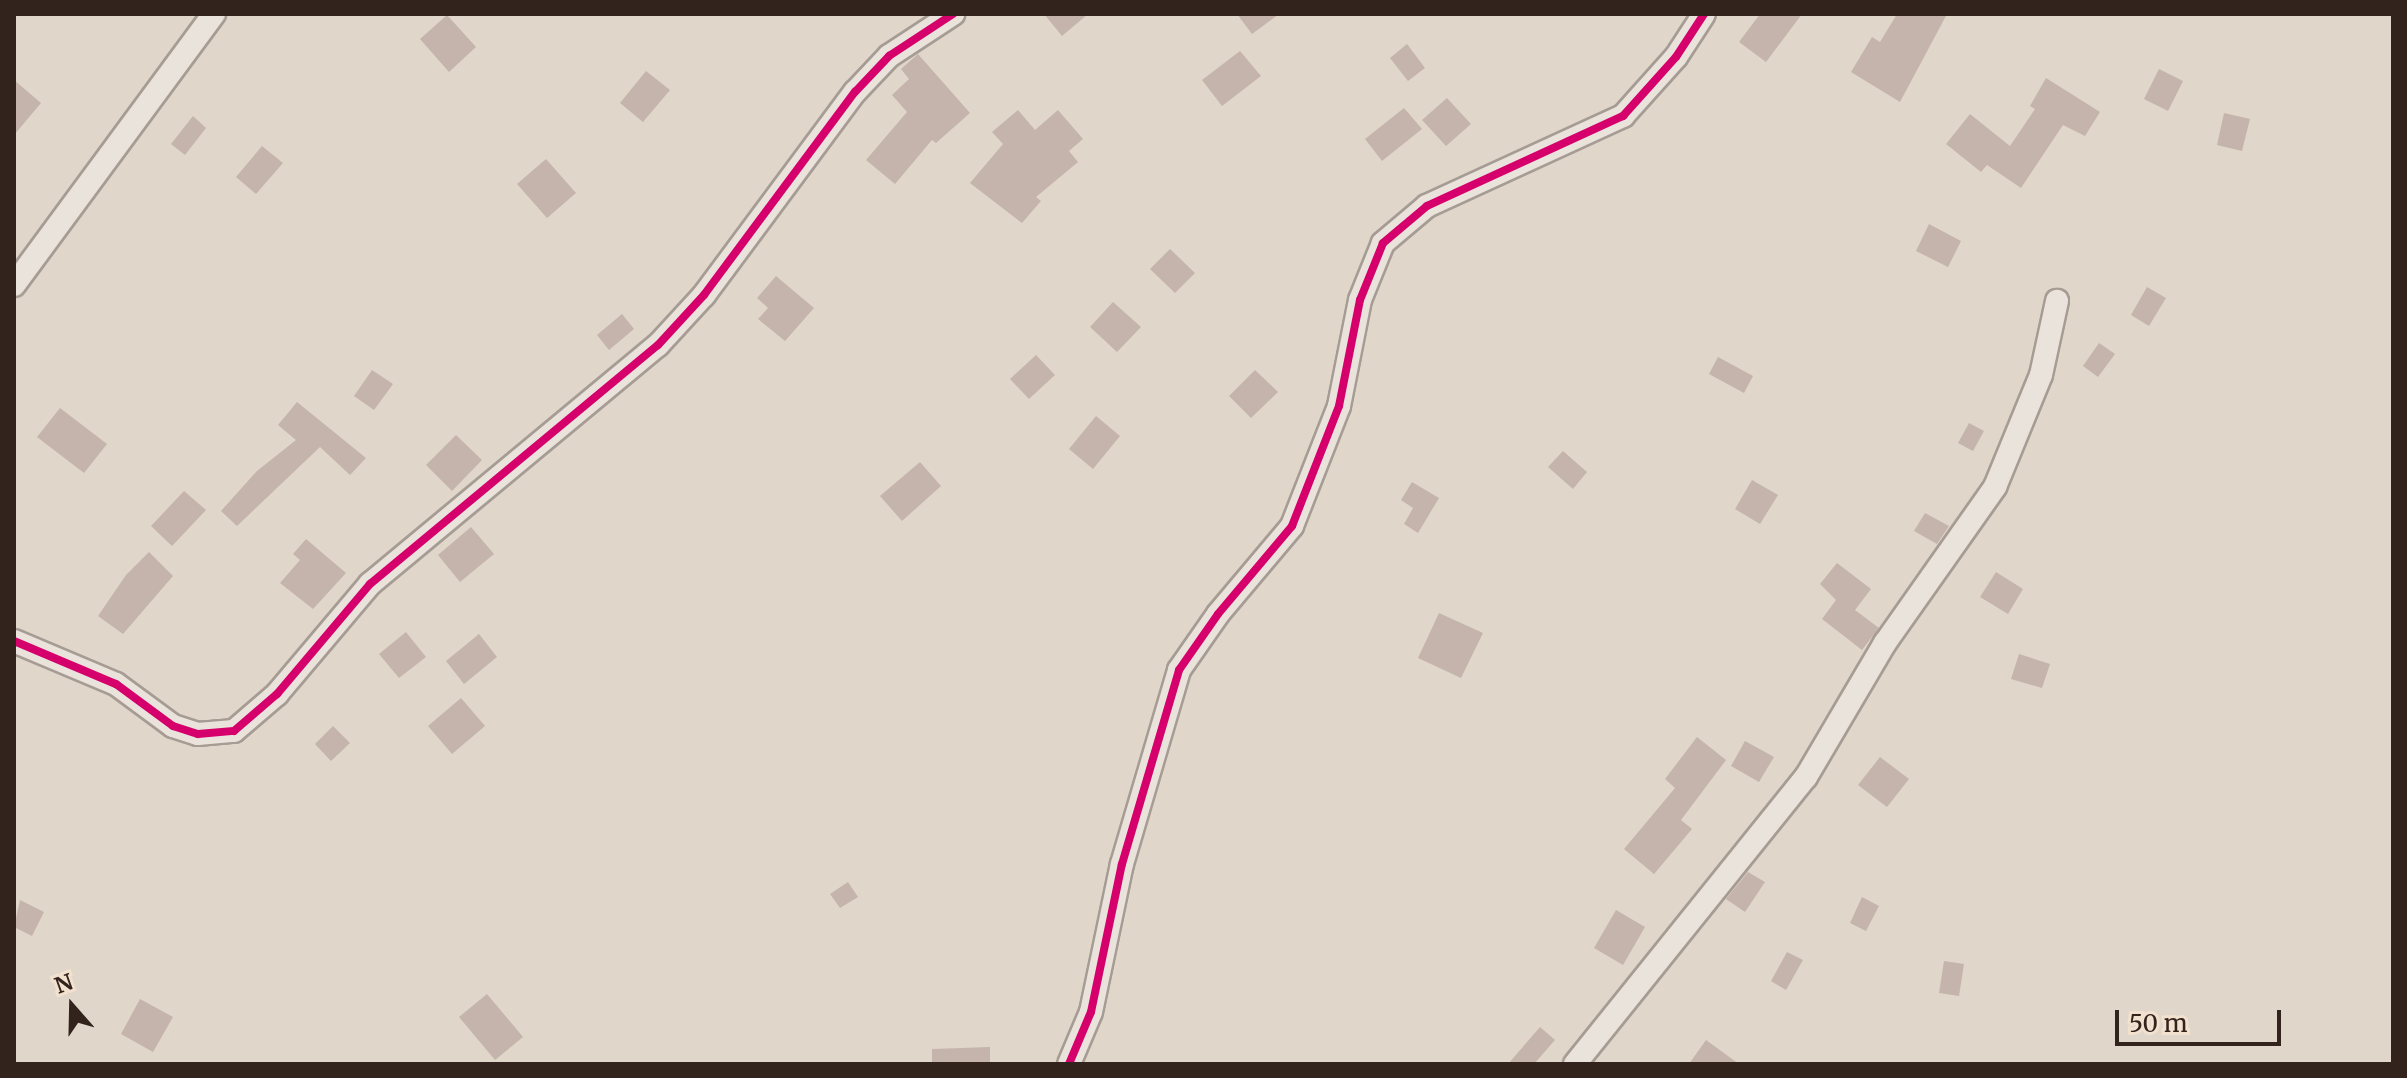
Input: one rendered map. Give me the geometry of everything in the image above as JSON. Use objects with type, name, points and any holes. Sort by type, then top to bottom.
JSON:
[{"type":"street","points":[[14,285],[214,14]]},
{"type":"street","points":[[14,641],[116,684],[173,726],[198,734],[234,731],[277,694],[370,584],[658,345],[704,295],[855,92],[889,56],[953,14]]},
{"type":"street","points":[[1069,1064],[1091,1012],[1122,864],[1179,670],[1218,614],[1292,526],[1339,406],[1360,300],[1383,243],[1427,206],[1623,116],[1676,57],[1704,14]]},
{"type":"street","points":[[1575,1064],[1806,777],[1885,643],[1995,487],[2041,375],[2057,301]]},
{"type":"building","points":[[1044,14],[1088,14],[1062,36]]},
{"type":"building","points":[[1237,14],[1279,14],[1252,34]]},
{"type":"building","points":[[1760,14],[1802,14],[1766,62],[1739,42]]},
{"type":"building","points":[[1897,14],[1947,14],[1900,102],[1851,72],[1872,37],[1880,42]]},
{"type":"building","points":[[447,15],[476,47],[449,72],[420,39]]},
{"type":"building","points":[[1407,44],[1425,68],[1408,81],[1390,58]]},
{"type":"building","points":[[1240,51],[1261,76],[1222,106],[1202,80]]},
{"type":"building","points":[[918,54],[970,113],[936,143],[932,140],[895,184],[866,160],[907,112],[892,95],[909,79],[901,69]]},
{"type":"building","points":[[2159,69],[2183,81],[2168,111],[2144,99]]},
{"type":"building","points":[[646,71],[670,90],[643,122],[620,103]]},
{"type":"building","points":[[2046,78],[2100,112],[2085,136],[2063,125],[2021,188],[1987,165],[1981,172],[1946,144],[1970,114],[2010,146],[2035,109],[2030,106]]},
{"type":"building","points":[[14,80],[41,103],[14,135]]},
{"type":"building","points":[[1447,98],[1471,124],[1446,146],[1422,120]]},
{"type":"building","points":[[1404,108],[1422,129],[1382,161],[1365,139]]},
{"type":"building","points":[[1018,110],[1035,130],[1058,110],[1083,139],[1069,151],[1078,162],[1036,197],[1041,201],[1022,223],[970,183],[1003,144],[992,132]]},
{"type":"building","points":[[2224,113],[2250,119],[2242,151],[2217,145]]},
{"type":"building","points":[[193,116],[206,128],[185,155],[171,144]]},
{"type":"building","points":[[262,146],[283,163],[256,194],[236,177]]},
{"type":"building","points":[[546,159],[576,193],[547,218],[517,184]]},
{"type":"building","points":[[1929,224],[1961,241],[1948,267],[1916,251]]},
{"type":"building","points":[[1170,249],[1195,273],[1175,293],[1150,269]]},
{"type":"building","points":[[776,276],[814,308],[785,341],[758,319],[768,308],[757,298]]},
{"type":"building","points":[[2147,287],[2166,298],[2149,326],[2131,315]]},
{"type":"building","points":[[1113,302],[1141,327],[1117,352],[1090,327]]},
{"type":"building","points":[[622,314],[634,329],[609,350],[597,335]]},
{"type":"building","points":[[2099,343],[2115,354],[2098,377],[2083,366]]},
{"type":"building","points":[[1036,355],[1055,375],[1029,399],[1010,379]]},
{"type":"building","points":[[1718,357],[1753,376],[1744,393],[1709,374]]},
{"type":"building","points":[[372,370],[393,384],[374,410],[354,396]]},
{"type":"building","points":[[1255,370],[1278,392],[1251,418],[1229,396]]},
{"type":"building","points":[[297,402],[366,458],[350,475],[320,447],[237,526],[221,511],[257,471],[296,440],[278,425]]},
{"type":"building","points":[[60,408],[107,444],[84,473],[37,437]]},
{"type":"building","points":[[1096,416],[1120,436],[1093,469],[1069,449]]},
{"type":"building","points":[[1969,423],[1984,431],[1973,451],[1958,443]]},
{"type":"building","points":[[456,435],[482,460],[452,491],[426,465]]},
{"type":"building","points":[[1563,451],[1587,472],[1573,489],[1548,467]]},
{"type":"building","points":[[920,462],[941,486],[902,521],[880,496]]},
{"type":"building","points":[[1752,480],[1778,495],[1760,524],[1735,509]]},
{"type":"building","points":[[1412,482],[1439,498],[1418,533],[1404,524],[1413,508],[1401,500]]},
{"type":"building","points":[[184,491],[206,510],[172,546],[151,526]]},
{"type":"building","points":[[1925,513],[1949,526],[1937,544],[1914,531]]},
{"type":"building","points":[[471,527],[494,554],[460,582],[438,555]]},
{"type":"building","points":[[306,539],[346,573],[313,609],[280,583],[300,560],[293,554]]},
{"type":"building","points":[[149,552],[173,576],[123,634],[98,616],[126,575]]},
{"type":"building","points":[[1837,563],[1871,589],[1855,610],[1879,628],[1862,650],[1822,619],[1836,600],[1820,584]]},
{"type":"building","points":[[1996,572],[2023,589],[2008,614],[1980,597]]},
{"type":"building","points":[[1439,613],[1483,633],[1461,678],[1418,658]]},
{"type":"building","points":[[406,632],[426,657],[399,678],[379,654]]},
{"type":"building","points":[[479,634],[497,657],[464,684],[446,661]]},
{"type":"building","points":[[2019,654],[2050,664],[2042,688],[2011,679]]},
{"type":"building","points":[[461,698],[485,726],[452,754],[428,726]]},
{"type":"building","points":[[333,726],[350,743],[331,761],[315,744]]},
{"type":"building","points":[[1697,737],[1726,760],[1681,820],[1692,829],[1654,874],[1624,849],[1675,788],[1665,779]]},
{"type":"building","points":[[1745,741],[1774,757],[1759,782],[1731,766]]},
{"type":"building","points":[[1880,757],[1909,779],[1887,807],[1858,785]]},
{"type":"building","points":[[1748,872],[1765,882],[1745,912],[1726,899]]},
{"type":"building","points":[[848,882],[858,897],[840,908],[830,894]]},
{"type":"building","points":[[1862,897],[1879,906],[1866,931],[1850,923]]},
{"type":"building","points":[[20,900],[44,912],[32,936],[14,927]]},
{"type":"building","points":[[1616,910],[1645,927],[1623,965],[1594,948]]},
{"type":"building","points":[[1787,952],[1803,960],[1786,990],[1771,981]]},
{"type":"building","points":[[1944,961],[1964,964],[1959,996],[1939,993]]},
{"type":"building","points":[[487,994],[523,1037],[495,1060],[459,1017]]},
{"type":"building","points":[[140,999],[173,1017],[153,1052],[121,1034]]},
{"type":"building","points":[[1540,1027],[1555,1040],[1534,1064],[1508,1064]]},
{"type":"building","points":[[1706,1040],[1739,1064],[1689,1064]]},
{"type":"building","points":[[990,1047],[990,1064],[932,1064],[932,1049]]},
{"type":"cycle path","points":[[14,641],[116,684],[173,726],[198,734],[234,731],[277,694],[370,584],[658,345],[704,295],[855,92],[889,56],[953,14]]},
{"type":"cycle path","points":[[1069,1064],[1091,1012],[1122,864],[1179,670],[1218,614],[1292,526],[1339,406],[1360,300],[1383,243],[1427,206],[1623,116],[1676,57],[1704,14]]}]
